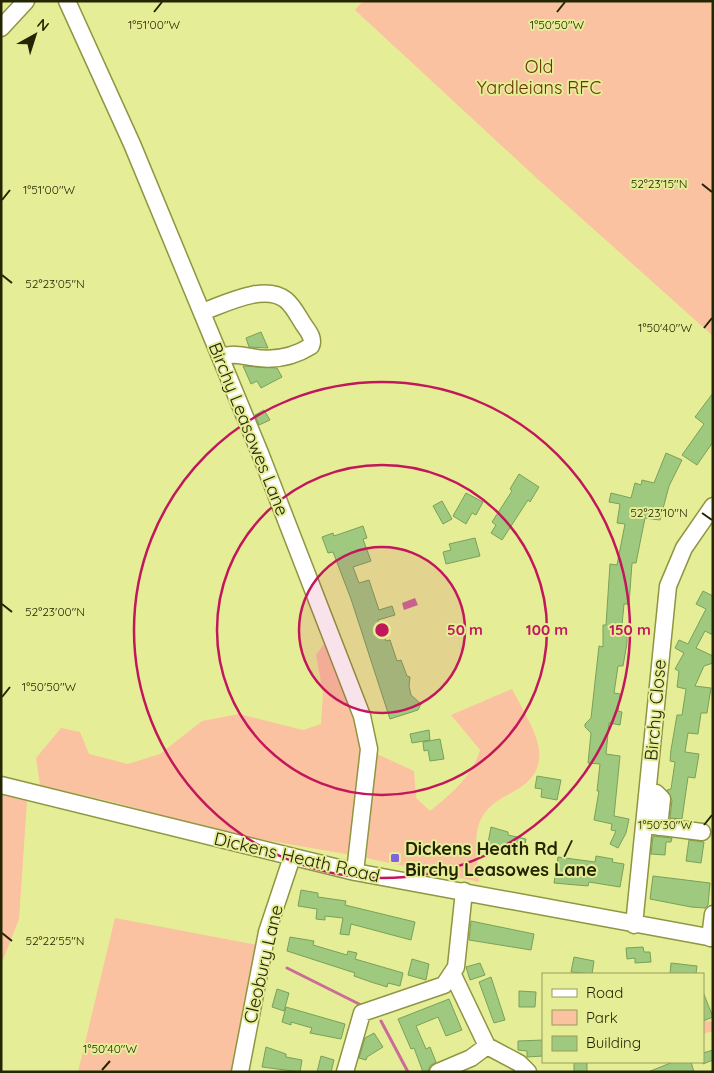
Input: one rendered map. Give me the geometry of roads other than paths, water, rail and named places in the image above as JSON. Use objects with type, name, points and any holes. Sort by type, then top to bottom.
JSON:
[{"type":"street","points":[[1,28],[26,1]]},
{"type":"street","name":"Birchy Leasowes Lane","points":[[67,1],[132,144],[202,312],[288,525],[367,735],[369,749],[354,872]]},
{"type":"street","points":[[202,312],[256,294],[269,293],[285,300],[292,306],[312,338],[311,346],[285,358],[252,358],[233,353],[220,357]]},
{"type":"street","name":"Birchy Close","points":[[634,925],[652,826],[648,792],[655,695],[668,586],[684,548],[713,506]]},
{"type":"street","name":"Dickens Heath Road","points":[[1,785],[354,872],[464,890],[634,925],[711,938]]},
{"type":"street","points":[[652,826],[702,832]]},
{"type":"street","name":"Cleobury Lane","points":[[240,1072],[267,932],[292,857]]},
{"type":"street","points":[[345,1072],[367,1010],[444,985],[453,975],[456,967],[464,890]]},
{"type":"street","points":[[711,938],[713,914]]},
{"type":"street","points":[[453,975],[487,1046],[519,1063],[528,1072]]},
{"type":"street","points":[[438,1072],[472,1058],[487,1046]]},
{"type":"waterway","points":[[287,968],[361,1005]]},
{"type":"waterway","points":[[381,1021],[408,1072]]},
{"type":"place","name":"Dickens Heath Rd / Birchy Leasowes Lane","points":[[395,858]]},
{"type":"park label","name":"Old Yardleians RFC","points":[[539,76]]}]
